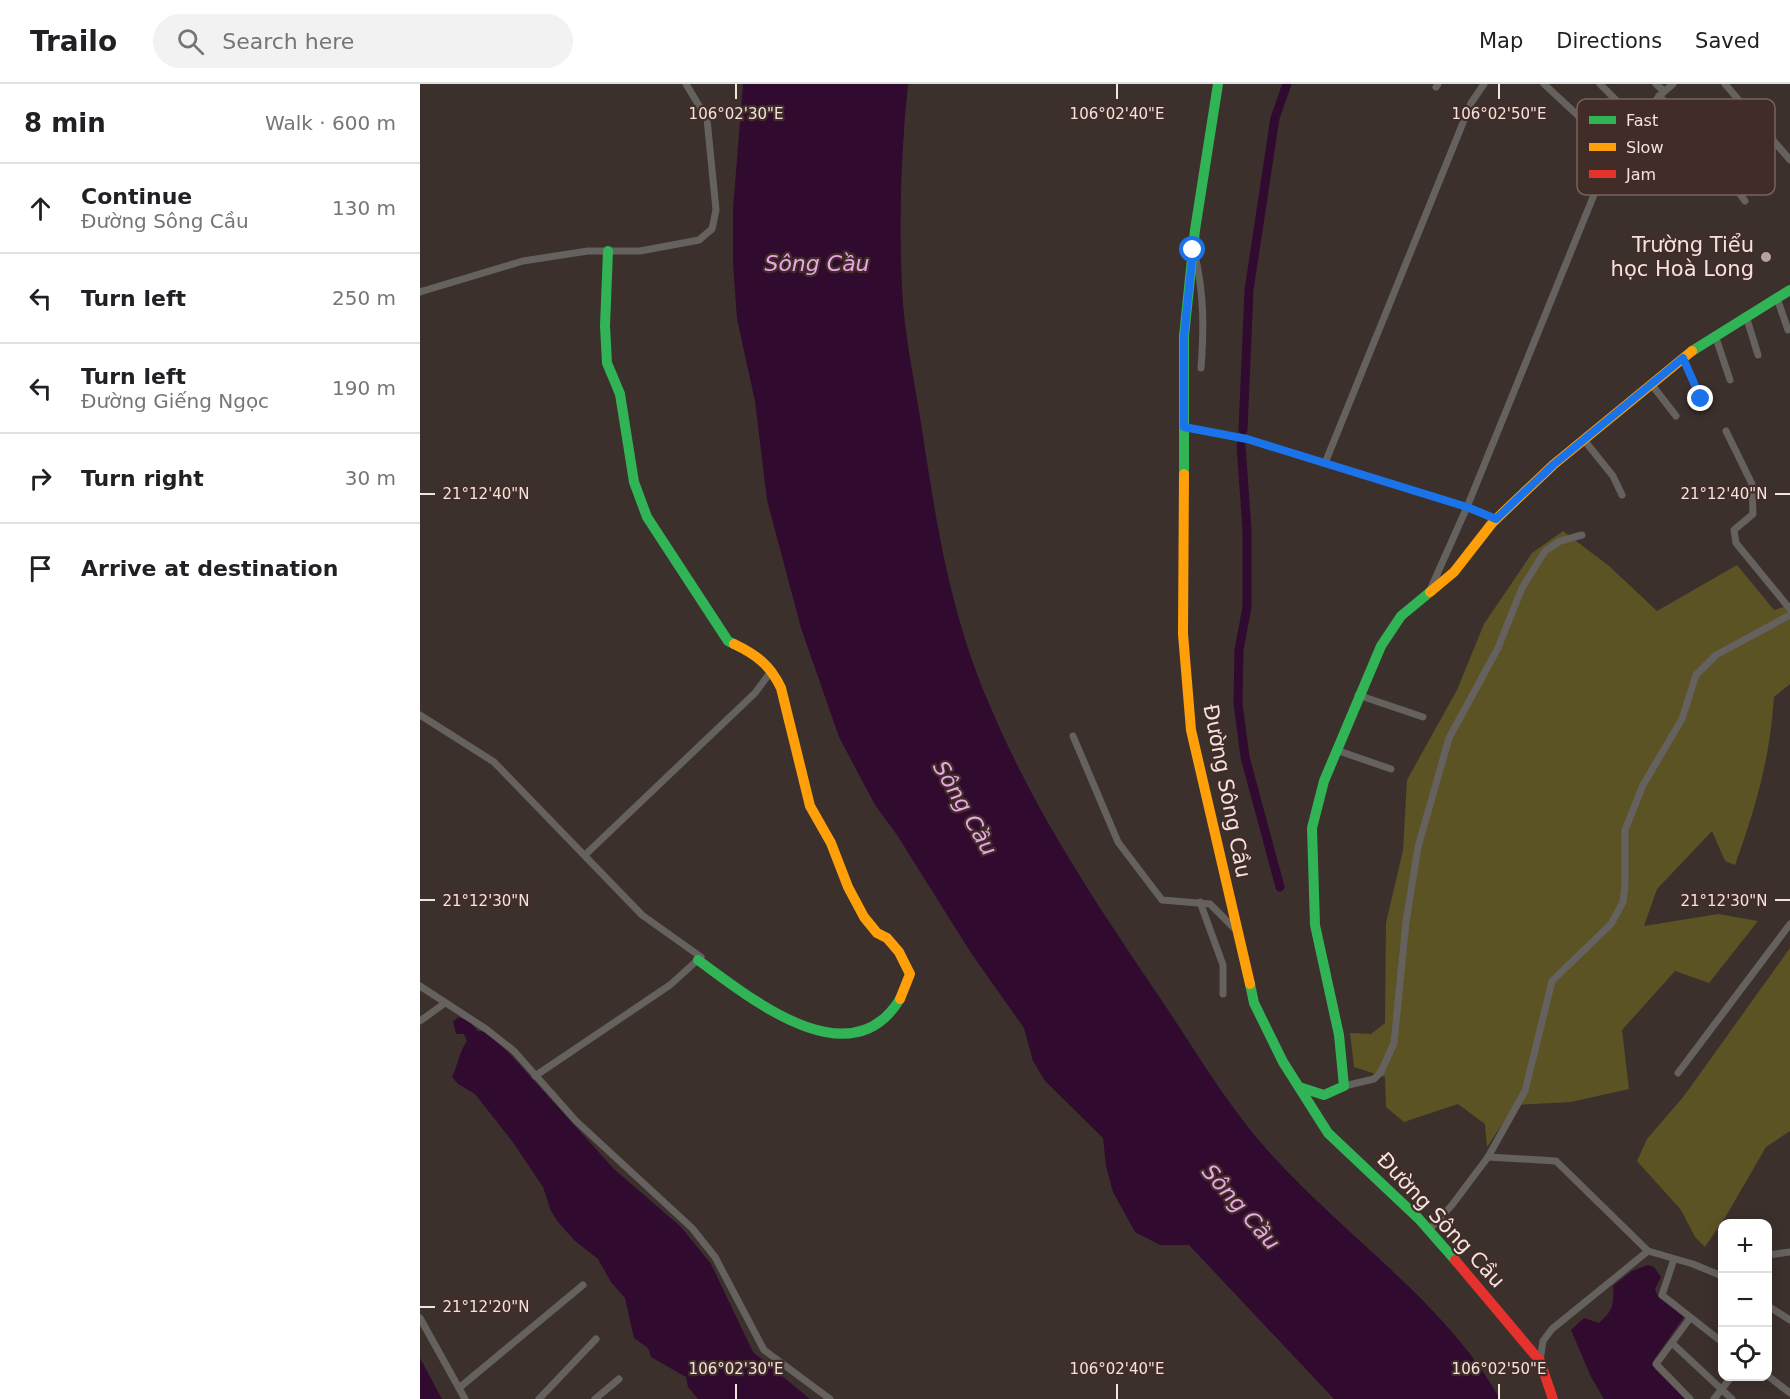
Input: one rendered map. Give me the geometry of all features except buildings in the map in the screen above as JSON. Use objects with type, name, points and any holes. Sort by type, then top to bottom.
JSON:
[{"type":"main road","name":"Đường Sông Cầu","points":[[1218,84],[1193,250],[1184,336],[1183,634],[1191,730],[1254,1003],[1283,1062],[1329,1133],[1428,1230],[1540,1361],[1553,1399]]},
{"type":"main road","points":[[608,251],[605,327],[607,363],[620,394],[634,482],[647,517],[728,641],[756,655],[772,670],[781,688],[810,806],[831,843],[848,887],[864,917],[876,933],[887,938],[899,952],[910,974],[903,997],[887,1016],[872,1026],[849,1034],[829,1033],[801,1024],[770,1009],[698,960]]},
{"type":"main road","points":[[1299,1086],[1324,1095],[1344,1086],[1340,1035],[1315,925],[1311,862],[1312,828],[1324,781],[1358,695],[1381,646],[1401,616],[1454,572],[1496,519],[1524,490],[1683,358],[1715,335],[1790,290]]},
{"type":"street","points":[[420,292],[523,261],[588,251],[640,251],[699,240],[712,229],[716,210],[707,119],[686,84]]},
{"type":"street","points":[[1325,463],[1471,103],[1484,84]]},
{"type":"street","points":[[1544,84],[1577,115]]},
{"type":"street","points":[[1600,84],[1615,99]]},
{"type":"street","points":[[1656,84],[1666,99]]},
{"type":"street","points":[[1658,99],[1673,84]]},
{"type":"street","points":[[1725,84],[1738,99]]},
{"type":"street","points":[[1775,142],[1790,160]]},
{"type":"street","points":[[1429,592],[1467,507],[1594,195]]},
{"type":"street","points":[[1741,195],[1745,201]]},
{"type":"street","points":[[1193,250],[1200,278],[1205,320],[1201,368]]},
{"type":"street","points":[[1777,298],[1788,330]]},
{"type":"street","points":[[1746,316],[1758,355]]},
{"type":"street","points":[[1715,335],[1730,380]]},
{"type":"street","points":[[1683,358],[1701,399]]},
{"type":"street","points":[[1652,385],[1676,417]]},
{"type":"street","points":[[1184,427],[1247,439],[1467,507],[1496,519]]},
{"type":"street","points":[[1726,431],[1754,489],[1753,514],[1734,530],[1736,543],[1790,609]]},
{"type":"street","points":[[1584,440],[1613,476],[1622,495]]},
{"type":"street","points":[[1344,1086],[1374,1079],[1382,1072],[1394,1043],[1406,922],[1418,847],[1449,738],[1498,648],[1522,588],[1545,551],[1560,541],[1582,535]]},
{"type":"street","points":[[1428,1230],[1452,1205],[1488,1157],[1529,1081],[1552,981],[1611,924],[1618,914],[1625,886],[1625,830],[1643,785],[1682,719],[1696,675],[1716,655],[1790,615]]},
{"type":"street","points":[[585,855],[755,693],[772,670]]},
{"type":"street","points":[[1358,695],[1423,717]]},
{"type":"street","points":[[420,715],[494,762],[642,915],[701,957],[670,984],[535,1076]]},
{"type":"street","points":[[1073,736],[1108,824],[1136,867],[1162,900],[1210,904],[1236,930]]},
{"type":"street","points":[[1336,750],[1391,769]]},
{"type":"street","points":[[1200,902],[1223,965],[1223,994]]},
{"type":"street","points":[[1678,1073],[1790,924]]},
{"type":"street","points":[[420,986],[486,1029],[514,1051],[609,1154],[692,1228],[715,1257],[764,1350],[830,1399]]},
{"type":"street","points":[[420,1021],[445,1003]]},
{"type":"street","points":[[1488,1157],[1556,1161],[1647,1251],[1693,1264],[1718,1274]]},
{"type":"street","points":[[1540,1361],[1543,1341],[1552,1329],[1647,1251]]},
{"type":"street","points":[[1772,1255],[1790,1252]]},
{"type":"street","points":[[1674,1259],[1662,1295],[1718,1339]]},
{"type":"street","points":[[459,1388],[583,1285]]},
{"type":"street","points":[[1772,1309],[1790,1320]]},
{"type":"street","points":[[420,1318],[465,1399]]},
{"type":"street","points":[[1690,1318],[1656,1364],[1690,1399]]},
{"type":"street","points":[[539,1399],[596,1339]]},
{"type":"street","points":[[1672,1343],[1732,1399]]},
{"type":"street","points":[[595,1399],[619,1379]]},
{"type":"street","points":[[1772,1380],[1790,1393]]},
{"type":"street","points":[[1714,1399],[1728,1381]]},
{"type":"shaded area","points":[[1563,531],[1609,566],[1657,611],[1737,565],[1774,610],[1790,605],[1790,684],[1774,697],[1761,782],[1735,865],[1725,861],[1712,831],[1657,889],[1644,926],[1718,914],[1758,921],[1709,983],[1675,971],[1622,1030],[1629,1089],[1571,1102],[1515,1105],[1487,1147],[1485,1124],[1458,1104],[1404,1122],[1386,1107],[1385,1077],[1354,1067],[1350,1033],[1371,1034],[1385,1023],[1386,923],[1403,850],[1407,780],[1457,690],[1484,624],[1532,553]]},
{"type":"shaded area","points":[[1790,948],[1790,1131],[1766,1147],[1726,1216],[1724,1219],[1718,1219],[1718,1228],[1705,1247],[1695,1237],[1681,1210],[1637,1161],[1647,1139],[1684,1096]]},
{"type":"water","name":"Sông Cầu","points":[[743,84],[908,84],[902,160],[901,236],[903,306],[908,343],[940,539],[956,607],[977,673],[1007,745],[1045,818],[1087,888],[1245,1123],[1308,1193],[1413,1290],[1445,1324],[1475,1360],[1500,1399],[1334,1399],[1189,1245],[1160,1245],[1135,1232],[1113,1192],[1106,1166],[1103,1138],[1045,1081],[1033,1061],[1024,1028],[971,953],[897,835],[875,805],[839,737],[801,628],[767,500],[755,401],[737,319],[733,264],[733,209]]},
{"type":"water","points":[[458,1017],[469,1021],[478,1031],[486,1032],[509,1053],[614,1169],[681,1227],[711,1264],[753,1352],[810,1399],[698,1399],[688,1387],[686,1377],[651,1357],[648,1348],[634,1338],[625,1298],[611,1282],[598,1259],[575,1241],[558,1222],[551,1211],[543,1187],[512,1141],[475,1094],[458,1084],[452,1077],[467,1041],[464,1034],[456,1034],[453,1022]]},
{"type":"water","points":[[1648,1265],[1654,1267],[1661,1277],[1655,1289],[1658,1297],[1684,1317],[1653,1361],[1655,1369],[1685,1399],[1604,1399],[1591,1377],[1571,1330],[1584,1318],[1599,1323],[1612,1307],[1613,1286],[1632,1271]]},
{"type":"water","points":[[420,1358],[442,1399],[420,1399]]},
{"type":"waterway","points":[[1243,430],[1249,290],[1275,118],[1287,84]]},
{"type":"waterway","points":[[1241,445],[1247,530],[1247,607],[1239,650],[1238,703],[1245,757],[1280,887]]},
{"type":"traffic: fast","points":[[1184,474],[1184,336],[1195,230],[1218,84]]},
{"type":"traffic: fast","points":[[608,251],[605,326],[607,363],[620,394],[634,482],[647,517],[728,641],[734,644]]},
{"type":"traffic: fast","points":[[1692,351],[1790,290]]},
{"type":"traffic: fast","points":[[1299,1087],[1324,1095],[1344,1086],[1339,1035],[1315,925],[1312,828],[1324,781],[1381,646],[1401,616],[1430,592]]},
{"type":"traffic: fast","points":[[698,960],[771,1010],[799,1024],[828,1032],[855,1033],[879,1022],[900,999]]},
{"type":"traffic: fast","points":[[1250,984],[1254,1003],[1283,1062],[1328,1133],[1419,1219],[1455,1260]]},
{"type":"traffic: slow","points":[[1430,592],[1454,572],[1493,522],[1553,465],[1692,351]]},
{"type":"traffic: slow","points":[[1184,474],[1183,634],[1191,730],[1250,984]]},
{"type":"traffic: slow","points":[[734,644],[762,661],[781,688],[810,806],[831,843],[848,887],[864,917],[877,933],[887,938],[899,952],[910,974],[900,999]]},
{"type":"traffic: jam","points":[[1455,1260],[1540,1361],[1553,1399]]},
{"type":"place","name":"Trường Tiểu học Hoà Long","points":[[1766,257]]},
{"type":"route","points":[[1193,250],[1184,336],[1184,427],[1226,433],[1247,439],[1467,507],[1496,519],[1553,465],[1683,358],[1701,399]]}]
